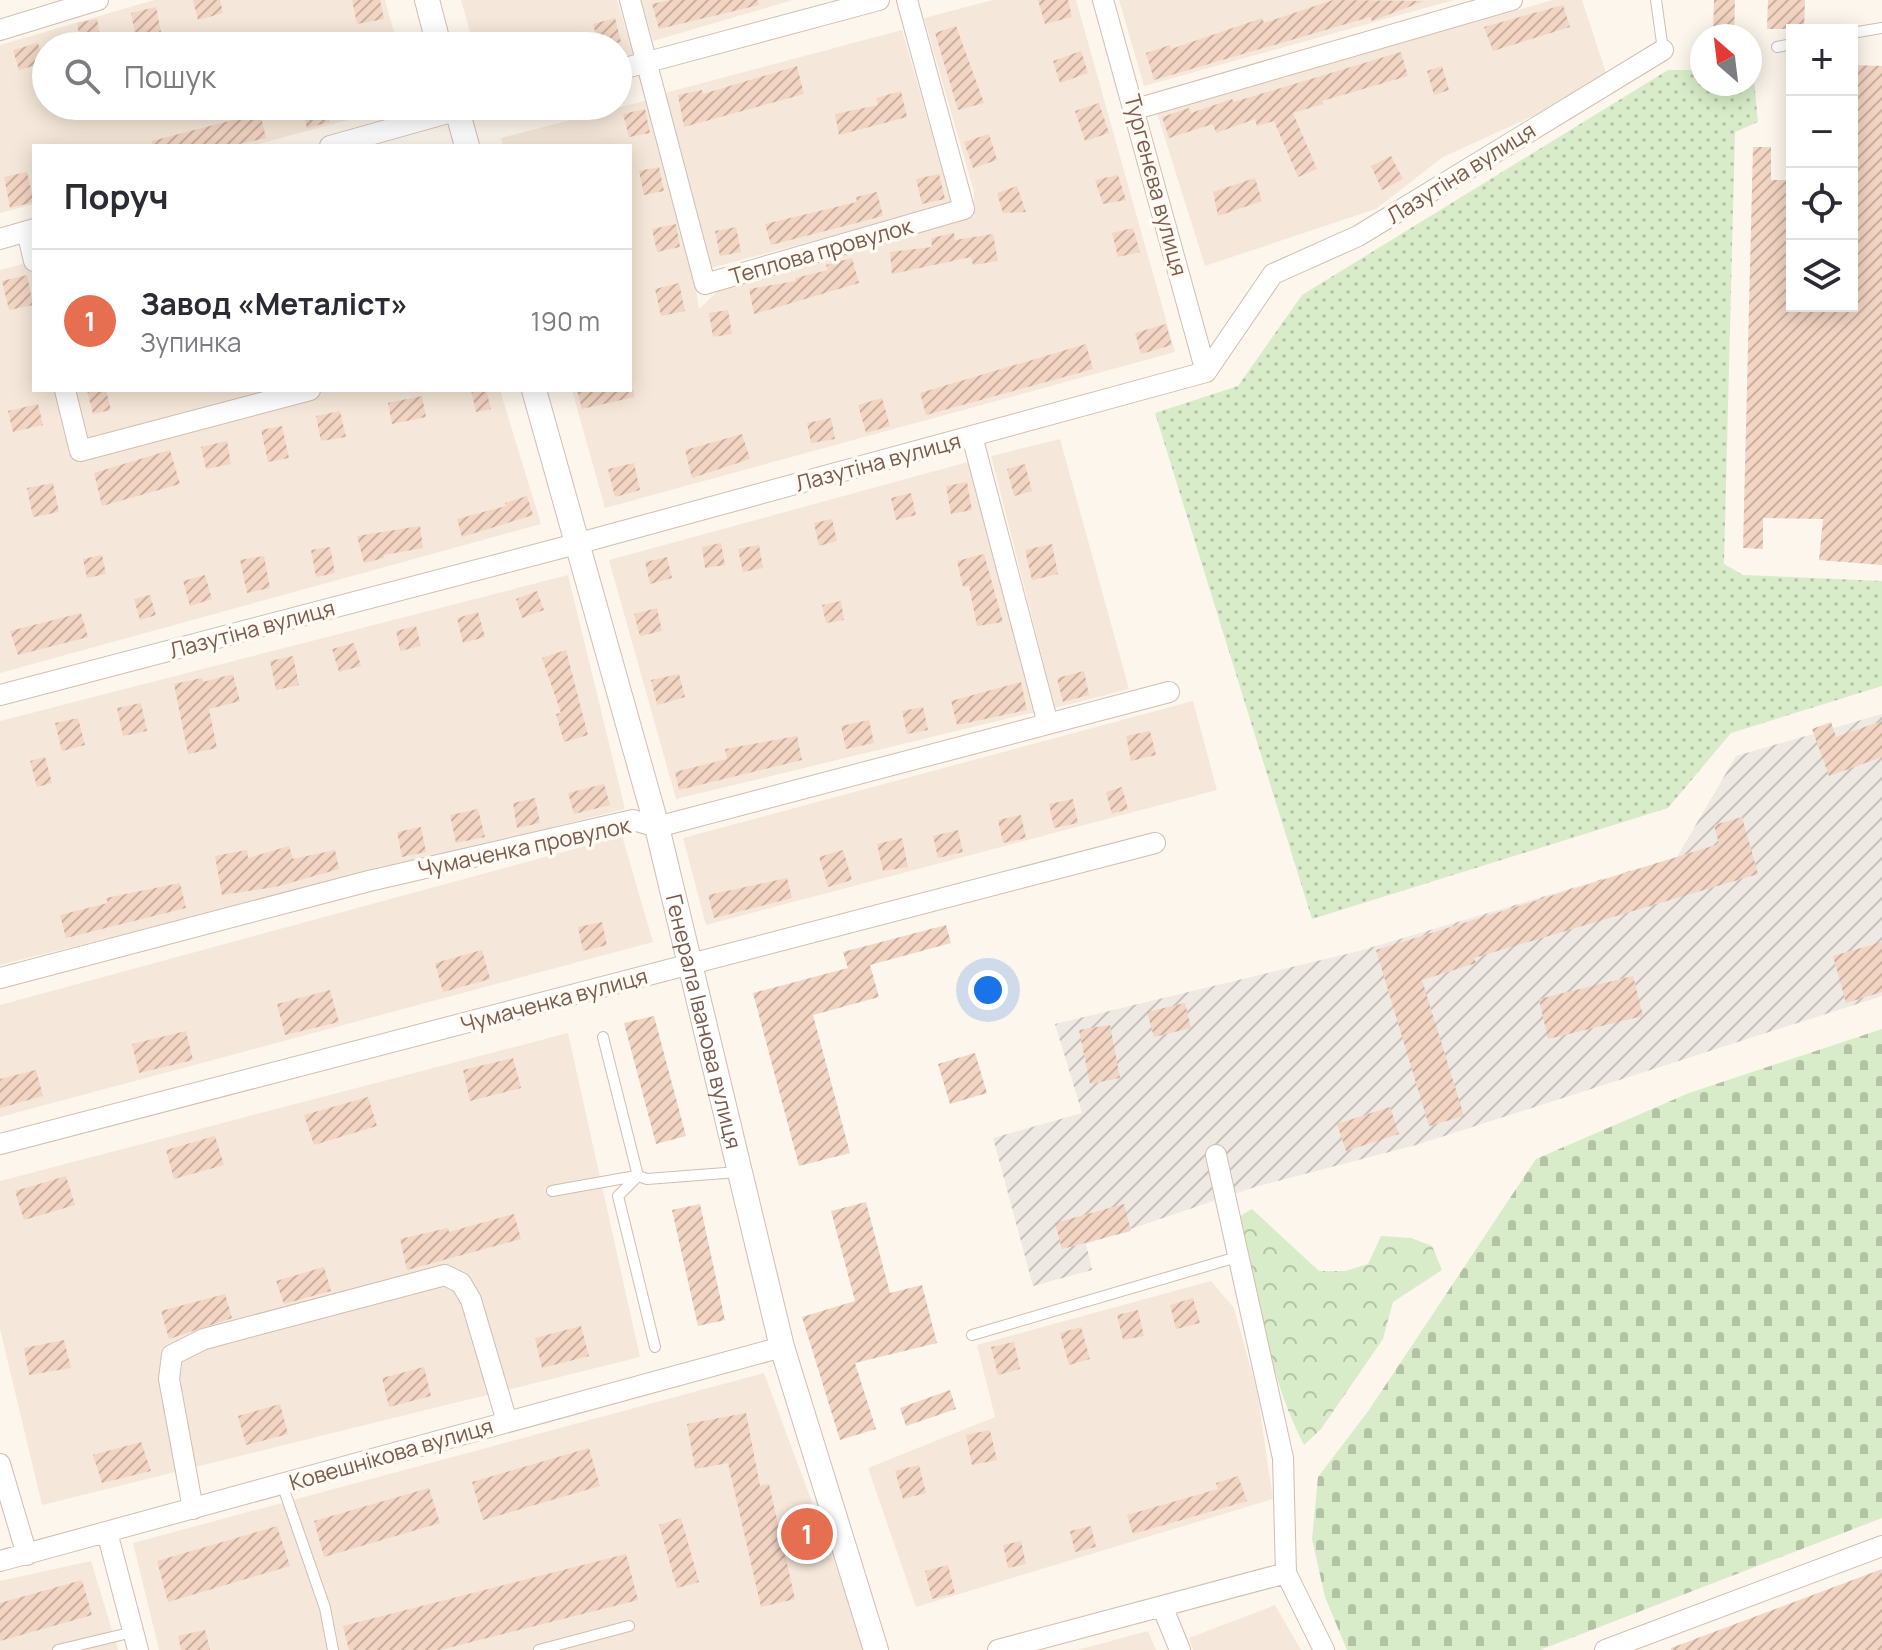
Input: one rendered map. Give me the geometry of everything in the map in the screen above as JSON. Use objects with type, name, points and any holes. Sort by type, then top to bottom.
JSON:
[{"type":"street","points":[[0,30],[98,0]]},
{"type":"street","points":[[427,0],[435,32]]},
{"type":"street","name":"Теплова провулок","points":[[630,0],[705,284],[964,209],[907,0]]},
{"type":"street","points":[[632,66],[879,0]]},
{"type":"street","name":"Тургенєва вулиця","points":[[1103,0],[1136,109],[1206,372]]},
{"type":"street","points":[[1136,109],[1512,0]]},
{"type":"street","name":"Лазутіна вулиця","points":[[0,695],[576,544],[1206,372],[1273,274],[1358,236],[1663,50]]},
{"type":"street","points":[[337,144],[418,120]]},
{"type":"street","points":[[464,120],[467,144]]},
{"type":"street","points":[[0,239],[30,230]]},
{"type":"street","points":[[65,392],[80,451],[302,392]]},
{"type":"street","name":"Генерала Іванова вулиця","points":[[535,392],[657,827],[782,1347],[876,1650]]},
{"type":"street","points":[[972,436],[1048,724]]},
{"type":"street","name":"Чумаченка провулок","points":[[0,978],[385,877],[633,820],[657,827],[1169,692]]},
{"type":"street","name":"Чумаченка вулиця","points":[[0,1144],[1155,843]]},
{"type":"street","points":[[1216,1155],[1283,1458],[1286,1573],[1324,1650]]},
{"type":"street","points":[[193,1509],[169,1379],[172,1355],[204,1339],[445,1275],[461,1283],[471,1300],[507,1422]]},
{"type":"street","name":"Ковешнікова вулиця","points":[[0,1561],[782,1347]]},
{"type":"street","points":[[0,1464],[27,1555]]},
{"type":"street","points":[[107,1532],[136,1641]]},
{"type":"street","points":[[1605,1650],[1882,1546]]},
{"type":"street","points":[[998,1650],[1286,1573]]},
{"type":"street","points":[[1162,1606],[1180,1650]]},
{"type":"lane","points":[[1656,0],[1663,50]]},
{"type":"lane","points":[[1858,32],[1882,28]]},
{"type":"lane","points":[[1777,47],[1786,45]]},
{"type":"lane","points":[[603,1037],[638,1176]]},
{"type":"lane","points":[[552,1191],[638,1176],[647,1179],[740,1172]]},
{"type":"lane","points":[[638,1176],[618,1196],[655,1347]]},
{"type":"lane","points":[[972,1335],[1237,1257]]},
{"type":"lane","points":[[282,1484],[325,1608],[333,1650]]},
{"type":"lane","points":[[539,1650],[629,1626]]},
{"type":"lane","points":[[58,1650],[136,1641]]},
{"type":"shaded area","points":[[154,0],[385,0],[394,32],[44,32]]},
{"type":"shaded area","points":[[461,0],[617,0],[627,32],[470,32]]},
{"type":"shaded area","points":[[641,0],[793,0],[653,41]]},
{"type":"shaded area","points":[[993,0],[1076,0],[1175,352],[605,508],[573,392],[632,392],[632,144],[502,144],[501,138],[571,120],[632,120],[632,104],[648,100],[693,270],[699,309],[722,287],[974,216],[974,192],[924,18]]},
{"type":"shaded area","points":[[1119,0],[1454,0],[1144,86]]},
{"type":"shaded area","points":[[1553,0],[1582,0],[1606,73],[1546,110],[1443,157],[1376,209],[1205,266],[1157,113]]},
{"type":"shaded area","points":[[902,30],[952,204],[711,268],[665,93]]},
{"type":"shaded area","points":[[32,36],[32,120],[348,120],[258,144],[32,144],[32,205],[0,213],[0,45]]},
{"type":"shaded area","points":[[32,262],[32,392],[501,392],[541,524],[0,673],[0,270]]},
{"type":"shaded area","points":[[1060,439],[1129,689],[1055,708],[991,456]]},
{"type":"shaded area","points":[[968,462],[1035,712],[676,799],[609,560]]},
{"type":"shaded area","points":[[568,575],[625,809],[0,965],[0,721]]},
{"type":"shaded area","points":[[1193,701],[1217,790],[706,925],[683,838]]},
{"type":"shaded area","points":[[1882,714],[1882,996],[1416,1145],[1255,1187],[1086,1244],[1092,1270],[1033,1286],[993,1138],[1082,1113],[1055,1024],[1359,951],[1677,857],[1736,756]]},
{"type":"shaded area","points":[[622,836],[653,942],[0,1117],[0,1005]]},
{"type":"shaded area","points":[[568,1033],[640,1357],[42,1505],[0,1329],[0,1181]]},
{"type":"shaded area","points":[[1211,1281],[1234,1308],[1257,1391],[1273,1499],[916,1607],[868,1468],[995,1417],[977,1345]]},
{"type":"shaded area","points":[[764,1373],[867,1650],[159,1650],[133,1543]]},
{"type":"shaded area","points":[[91,1561],[118,1650],[0,1650],[0,1581]]},
{"type":"shaded area","points":[[1275,1605],[1301,1650],[1193,1650],[1189,1638]]},
{"type":"shaded area","points":[[1148,1631],[1156,1650],[1077,1650]]},
{"type":"green space","points":[[1668,70],[1690,70],[1690,96],[1756,96],[1758,122],[1735,132],[1724,564],[1743,575],[1882,581],[1882,686],[1731,733],[1668,808],[1312,919],[1155,413],[1238,386],[1302,295]]},
{"type":"green space","points":[[1882,1029],[1882,1518],[1540,1650],[1347,1650],[1325,1597],[1312,1539],[1318,1477],[1369,1410],[1536,1159],[1689,1093]]},
{"type":"green space","points":[[1252,1209],[1319,1271],[1345,1271],[1368,1264],[1381,1236],[1411,1238],[1432,1246],[1442,1270],[1393,1302],[1383,1339],[1321,1429],[1304,1445],[1281,1390],[1265,1333],[1240,1216]]},
{"type":"building","points":[[193,0],[220,0],[223,13],[198,20]]},
{"type":"building","points":[[352,0],[380,0],[384,19],[357,24]]},
{"type":"building","points":[[670,0],[758,0],[759,5],[659,29],[652,4]]},
{"type":"building","points":[[1038,0],[1068,0],[1072,17],[1045,24]]},
{"type":"building","points":[[1333,0],[1424,1],[1372,21],[1370,17],[1154,80],[1146,53],[1170,45],[1171,49],[1262,18],[1264,23]]},
{"type":"building","points":[[1714,0],[1735,0],[1734,24],[1713,24]]},
{"type":"building","points":[[1768,0],[1805,0],[1804,24],[1786,24],[1786,29],[1767,29]]},
{"type":"building","points":[[1563,5],[1570,27],[1493,51],[1484,27]]},
{"type":"building","points":[[156,7],[161,32],[135,32],[131,13]]},
{"type":"building","points":[[615,18],[618,32],[595,32],[593,24]]},
{"type":"building","points":[[97,19],[99,32],[79,32],[77,23]]},
{"type":"building","points":[[956,26],[984,103],[958,110],[935,33]]},
{"type":"building","points":[[32,45],[32,66],[19,70],[13,50]]},
{"type":"building","points":[[1081,51],[1088,73],[1060,83],[1053,61]]},
{"type":"building","points":[[1401,52],[1408,76],[1322,101],[1323,104],[1293,113],[1317,169],[1298,177],[1274,121],[1257,126],[1255,119],[1216,133],[1213,124],[1169,138],[1162,117],[1189,108],[1191,113],[1232,99],[1234,102]]},
{"type":"building","points":[[1858,65],[1882,66],[1882,565],[1819,560],[1823,519],[1763,518],[1763,549],[1743,548],[1753,147],[1771,147],[1771,180],[1786,180],[1786,312],[1858,312]]},
{"type":"building","points":[[797,66],[804,94],[684,127],[678,95],[702,90],[703,94]]},
{"type":"building","points":[[1442,66],[1449,90],[1434,95],[1427,71]]},
{"type":"building","points":[[901,91],[907,117],[839,135],[835,114],[878,105],[876,98]]},
{"type":"building","points":[[1099,103],[1109,133],[1085,141],[1075,111]]},
{"type":"building","points":[[645,109],[650,133],[629,137],[625,120],[632,120],[632,112]]},
{"type":"building","points":[[233,120],[262,120],[266,138],[240,144],[152,144],[152,141]]},
{"type":"building","points":[[305,120],[330,122],[307,128]]},
{"type":"building","points":[[989,134],[997,160],[973,168],[964,142]]},
{"type":"building","points":[[1391,156],[1403,179],[1382,190],[1371,166]]},
{"type":"building","points":[[659,167],[664,191],[644,195],[639,171]]},
{"type":"building","points":[[27,172],[32,202],[10,208],[4,177]]},
{"type":"building","points":[[939,174],[945,199],[922,204],[916,179]]},
{"type":"building","points":[[1118,175],[1126,200],[1103,204],[1095,180]]},
{"type":"building","points":[[1255,178],[1262,201],[1218,216],[1213,192]]},
{"type":"building","points":[[1017,186],[1026,212],[1003,213],[997,193]]},
{"type":"building","points":[[877,192],[883,216],[771,245],[765,224],[857,202],[856,197]]},
{"type":"building","points":[[676,224],[680,247],[657,252],[652,229]]},
{"type":"building","points":[[736,227],[741,252],[720,256],[715,231]]},
{"type":"building","points":[[1133,228],[1140,252],[1118,257],[1112,233]]},
{"type":"building","points":[[954,233],[955,240],[993,234],[998,261],[973,265],[971,257],[892,274],[890,252],[932,247],[931,238]]},
{"type":"building","points":[[852,258],[859,283],[754,314],[749,289],[796,281],[795,278],[828,270],[826,265]]},
{"type":"building","points":[[27,275],[32,305],[9,310],[2,281]]},
{"type":"building","points":[[679,283],[685,311],[661,316],[655,289]]},
{"type":"building","points":[[728,310],[732,334],[713,337],[709,313]]},
{"type":"building","points":[[1166,324],[1172,345],[1141,354],[1135,333]]},
{"type":"building","points":[[1086,344],[1093,369],[926,415],[920,393]]},
{"type":"building","points":[[634,390],[634,397],[582,409],[578,392]]},
{"type":"building","points":[[88,392],[106,392],[111,410],[93,414]]},
{"type":"building","points":[[471,392],[487,392],[491,409],[476,412]]},
{"type":"building","points":[[422,396],[426,417],[392,424],[388,403]]},
{"type":"building","points":[[882,398],[890,426],[866,433],[858,405]]},
{"type":"building","points":[[38,404],[43,425],[13,432],[8,411]]},
{"type":"building","points":[[340,411],[346,437],[321,441],[316,416]]},
{"type":"building","points":[[831,418],[835,439],[811,443],[807,423]]},
{"type":"building","points":[[282,426],[289,458],[268,462],[261,430]]},
{"type":"building","points":[[742,434],[750,459],[692,478],[685,450]]},
{"type":"building","points":[[227,441],[231,464],[206,469],[201,447]]},
{"type":"building","points":[[170,450],[180,484],[102,506],[94,473]]},
{"type":"building","points":[[634,463],[640,490],[615,497],[608,469]]},
{"type":"building","points":[[1025,464],[1032,491],[1014,496],[1007,469]]},
{"type":"building","points":[[967,482],[972,510],[951,514],[946,486]]},
{"type":"building","points":[[53,483],[59,512],[33,517],[27,488]]},
{"type":"building","points":[[911,493],[916,515],[896,520],[891,498]]},
{"type":"building","points":[[527,496],[533,515],[462,537],[457,519],[506,506],[505,503]]},
{"type":"building","points":[[832,519],[837,541],[819,546],[814,523]]},
{"type":"building","points":[[420,526],[423,548],[384,555],[384,558],[364,563],[357,536]]},
{"type":"building","points":[[721,543],[725,565],[705,568],[702,547]]},
{"type":"building","points":[[1052,544],[1058,574],[1032,580],[1025,550]]},
{"type":"building","points":[[759,545],[763,568],[743,572],[738,549]]},
{"type":"building","points":[[330,547],[335,573],[316,577],[311,550]]},
{"type":"building","points":[[984,554],[1003,622],[977,626],[969,586],[963,587],[957,561]]},
{"type":"building","points":[[102,555],[106,574],[87,578],[83,559]]},
{"type":"building","points":[[264,556],[270,588],[247,593],[240,560]]},
{"type":"building","points":[[667,557],[672,578],[650,584],[645,562]]},
{"type":"building","points":[[205,575],[212,599],[190,606],[183,581]]},
{"type":"building","points":[[537,591],[544,610],[522,618],[516,599]]},
{"type":"building","points":[[150,595],[156,615],[140,620],[134,599]]},
{"type":"building","points":[[841,601],[844,620],[826,623],[822,605]]},
{"type":"building","points":[[657,608],[662,631],[640,636],[634,614]]},
{"type":"building","points":[[478,612],[485,637],[463,643],[457,618]]},
{"type":"building","points":[[81,613],[88,637],[18,655],[10,631]]},
{"type":"building","points":[[416,626],[421,646],[400,651],[396,631]]},
{"type":"building","points":[[354,643],[361,666],[339,672],[332,649]]},
{"type":"building","points":[[566,650],[588,735],[564,742],[556,714],[561,713],[542,658]]},
{"type":"building","points":[[293,656],[299,685],[276,690],[270,661]]},
{"type":"building","points":[[1084,671],[1089,695],[1063,702],[1057,678]]},
{"type":"building","points":[[233,674],[240,701],[209,709],[217,748],[188,754],[174,684],[202,678],[203,682]]},
{"type":"building","points":[[679,674],[685,697],[657,705],[651,680]]},
{"type":"building","points":[[1021,682],[1027,710],[957,725],[951,701]]},
{"type":"building","points":[[141,703],[147,731],[123,736],[117,708]]},
{"type":"building","points":[[923,707],[928,730],[907,734],[902,711]]},
{"type":"building","points":[[78,718],[85,745],[62,751],[55,723]]},
{"type":"building","points":[[869,720],[874,743],[846,749],[841,726]]},
{"type":"building","points":[[1882,721],[1882,757],[1829,776],[1812,729],[1831,722],[1836,737]]},
{"type":"building","points":[[1150,731],[1156,755],[1131,761],[1126,736]]},
{"type":"building","points":[[797,736],[802,760],[679,790],[675,772],[727,759],[725,749]]},
{"type":"building","points":[[45,757],[52,783],[37,787],[30,761]]},
{"type":"building","points":[[604,784],[610,805],[574,814],[568,793]]},
{"type":"building","points":[[1122,787],[1128,809],[1112,814],[1106,792]]},
{"type":"building","points":[[535,798],[540,823],[517,828],[513,803]]},
{"type":"building","points":[[1073,799],[1078,823],[1054,828],[1049,804]]},
{"type":"building","points":[[478,809],[485,837],[456,843],[450,815]]},
{"type":"building","points":[[1021,815],[1026,838],[1003,843],[998,820]]},
{"type":"building","points":[[1742,817],[1758,874],[1474,958],[1476,963],[1422,980],[1464,1116],[1429,1126],[1376,950],[1719,844],[1714,825]]},
{"type":"building","points":[[421,827],[426,852],[402,857],[397,832]]},
{"type":"building","points":[[958,830],[963,852],[938,858],[933,836]]},
{"type":"building","points":[[902,838],[908,867],[883,871],[877,844]]},
{"type":"building","points":[[289,846],[293,859],[335,850],[339,869],[275,887],[222,895],[215,856],[247,850],[248,858]]},
{"type":"building","points":[[843,850],[852,880],[828,887],[819,857]]},
{"type":"building","points":[[787,878],[792,898],[714,918],[708,895]]},
{"type":"building","points":[[180,883],[186,908],[66,938],[60,915],[108,903],[106,898]]},
{"type":"building","points":[[602,922],[607,945],[583,951],[578,927]]},
{"type":"building","points":[[946,925],[951,943],[870,965],[879,997],[813,1015],[850,1153],[799,1166],[753,993],[848,968],[843,952]]},
{"type":"building","points":[[1882,942],[1882,992],[1846,1003],[1833,956]]},
{"type":"building","points":[[482,950],[490,979],[443,992],[435,963]]},
{"type":"building","points":[[1633,976],[1643,1016],[1548,1039],[1539,999]]},
{"type":"building","points":[[330,990],[339,1022],[285,1035],[277,1004]]},
{"type":"building","points":[[1185,1003],[1191,1028],[1154,1037],[1147,1012]]},
{"type":"building","points":[[654,1016],[686,1136],[656,1144],[624,1023]]},
{"type":"building","points":[[1110,1025],[1120,1078],[1090,1084],[1079,1030]]},
{"type":"building","points":[[186,1031],[193,1060],[139,1073],[132,1044]]},
{"type":"building","points":[[975,1053],[987,1093],[950,1104],[938,1064]]},
{"type":"building","points":[[513,1058],[521,1088],[470,1101],[463,1070]]},
{"type":"building","points":[[36,1070],[43,1096],[0,1108],[0,1079]]},
{"type":"building","points":[[368,1097],[377,1126],[314,1145],[304,1115]]},
{"type":"building","points":[[1390,1107],[1399,1134],[1346,1151],[1337,1124]]},
{"type":"building","points":[[215,1136],[224,1165],[174,1179],[166,1150]]},
{"type":"building","points":[[66,1176],[75,1205],[24,1220],[15,1191]]},
{"type":"building","points":[[866,1202],[890,1293],[922,1285],[937,1343],[855,1363],[876,1429],[840,1440],[802,1317],[855,1301],[831,1211]]},
{"type":"building","points":[[700,1204],[725,1320],[698,1326],[672,1210]]},
{"type":"building","points":[[1124,1204],[1131,1231],[1062,1249],[1055,1223]]},
{"type":"building","points":[[514,1214],[521,1239],[407,1270],[400,1239],[448,1228],[449,1232]]},
{"type":"building","points":[[324,1267],[331,1291],[284,1304],[276,1281]]},
{"type":"building","points":[[225,1294],[232,1318],[169,1339],[161,1311]]},
{"type":"building","points":[[1193,1298],[1200,1323],[1176,1329],[1170,1305]]},
{"type":"building","points":[[1138,1310],[1144,1336],[1123,1340],[1117,1315]]},
{"type":"building","points":[[581,1326],[589,1356],[542,1368],[535,1338]]},
{"type":"building","points":[[1081,1327],[1090,1359],[1069,1365],[1060,1333]]},
{"type":"building","points":[[64,1340],[71,1368],[29,1375],[24,1348]]},
{"type":"building","points":[[1014,1342],[1020,1369],[998,1375],[991,1347]]},
{"type":"building","points":[[424,1367],[431,1396],[389,1407],[382,1378]]},
{"type":"building","points":[[950,1390],[956,1409],[906,1426],[900,1408]]},
{"type":"building","points":[[280,1404],[288,1434],[246,1445],[238,1416]]},
{"type":"building","points":[[746,1413],[760,1486],[769,1484],[795,1599],[761,1607],[728,1463],[695,1469],[687,1424]]},
{"type":"building","points":[[990,1430],[997,1460],[972,1465],[966,1435]]},
{"type":"building","points":[[141,1442],[151,1471],[102,1483],[93,1455]]},
{"type":"building","points":[[589,1448],[600,1486],[483,1520],[472,1482]]},
{"type":"building","points":[[919,1465],[926,1493],[903,1499],[895,1471]]},
{"type":"building","points":[[1238,1476],[1247,1501],[1133,1534],[1127,1515],[1218,1489],[1216,1483]]},
{"type":"building","points":[[429,1488],[440,1523],[324,1557],[314,1521]]},
{"type":"building","points":[[681,1518],[699,1582],[677,1588],[659,1525]]},
{"type":"building","points":[[277,1526],[290,1566],[168,1602],[157,1561]]},
{"type":"building","points":[[1091,1526],[1096,1547],[1075,1552],[1070,1531]]},
{"type":"building","points":[[1021,1541],[1026,1564],[1008,1568],[1003,1545]]},
{"type":"building","points":[[626,1554],[638,1600],[440,1650],[349,1650],[343,1626]]},
{"type":"building","points":[[948,1565],[955,1593],[932,1599],[925,1571]]},
{"type":"building","points":[[1882,1569],[1882,1650],[1671,1650],[1671,1648]]},
{"type":"building","points":[[82,1580],[92,1615],[0,1641],[0,1603]]},
{"type":"building","points":[[205,1630],[210,1650],[181,1650],[178,1636]]},
{"type":"place","name":"Завод «Металіст»","points":[[807,1534]]}]
